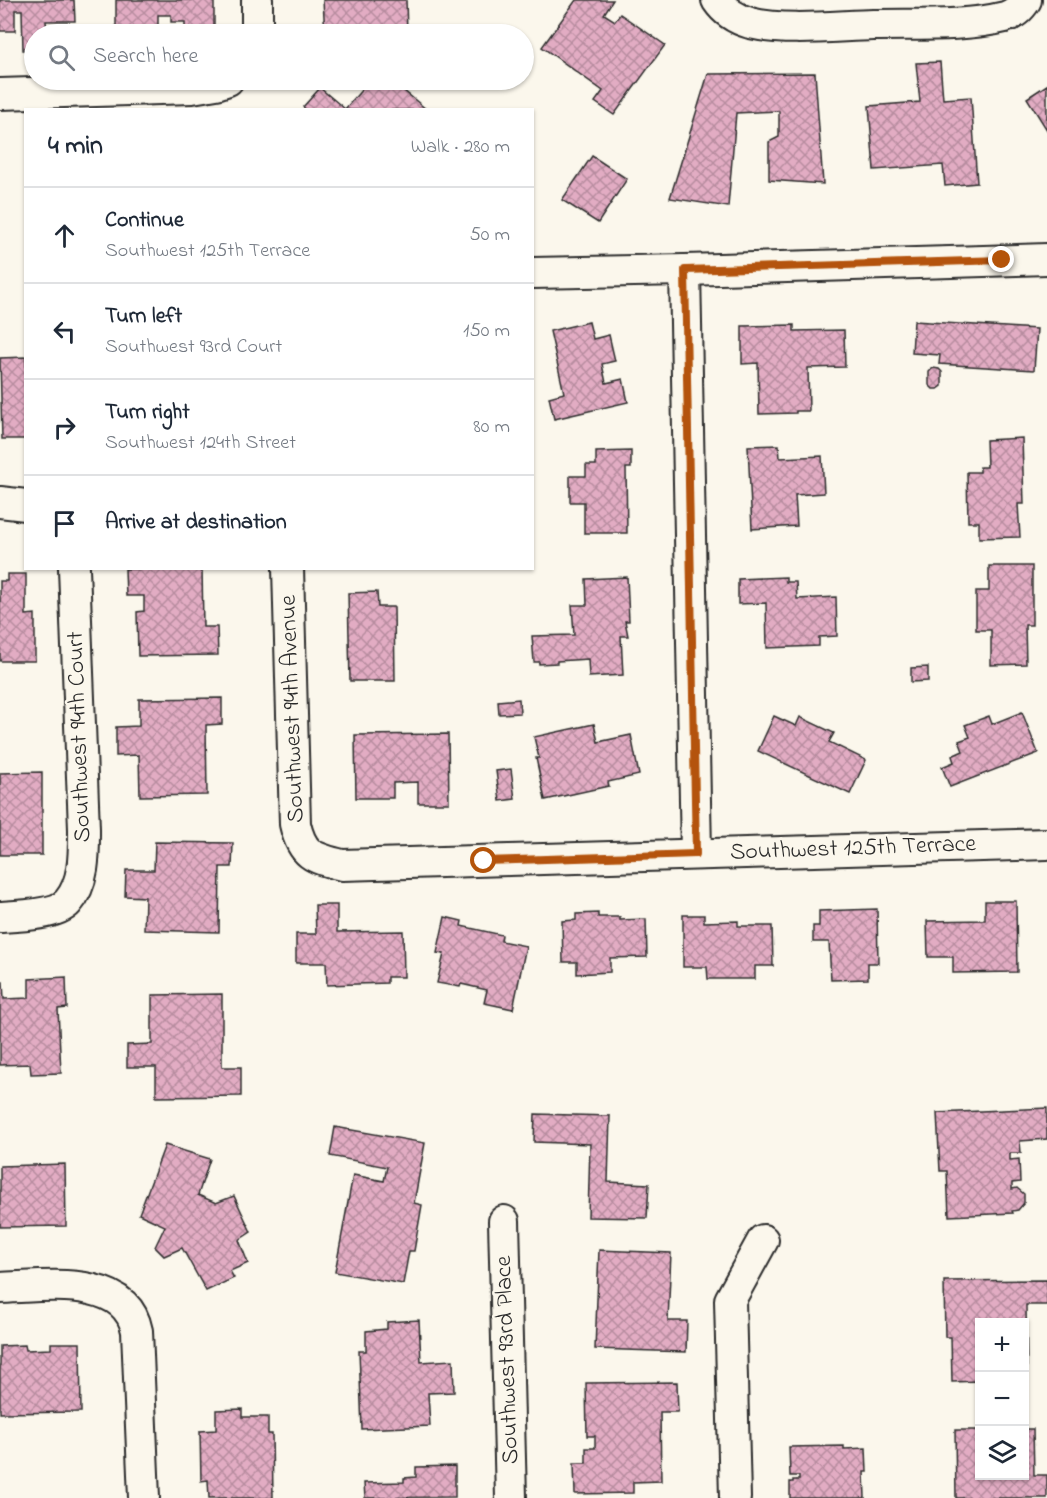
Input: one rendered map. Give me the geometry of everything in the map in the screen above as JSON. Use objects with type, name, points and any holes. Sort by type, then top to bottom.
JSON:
[{"type":"street","points":[[257,0],[257,24]]},
{"type":"street","points":[[727,10],[752,24],[798,27],[961,22],[1008,16],[1021,9],[1026,0]]},
{"type":"street","points":[[0,94],[128,90]]},
{"type":"street","points":[[534,273],[1047,259]]},
{"type":"street","points":[[685,270],[696,854]]},
{"type":"street","points":[[0,502],[24,505]]},
{"type":"street","name":"Southwest 94th Court","points":[[0,917],[55,909],[68,903],[78,884],[83,863],[74,570]]},
{"type":"street","name":"Southwest 94th Avenue","points":[[288,570],[295,824],[303,849]]},
{"type":"street","name":"Southwest 125th Terrace","points":[[303,849],[312,856],[342,865],[1047,844]]},
{"type":"street","name":"Southwest 93rd Place","points":[[504,1221],[511,1498]]},
{"type":"street","points":[[735,1498],[730,1300],[763,1240]]},
{"type":"street","points":[[0,1288],[81,1287],[102,1291],[120,1301],[133,1318],[137,1331],[144,1498]]},
{"type":"building","points":[[0,0],[74,0],[75,21],[24,24],[24,50],[22,10],[15,10],[15,31],[0,31]]},
{"type":"building","points":[[116,0],[214,0],[214,24],[171,22],[171,15],[158,15],[158,24],[116,24]]},
{"type":"building","points":[[323,0],[406,0],[407,24],[324,24]]},
{"type":"building","points":[[576,0],[613,0],[604,14],[615,21],[620,14],[665,45],[614,115],[595,102],[603,91],[542,47]]},
{"type":"building","points":[[940,62],[943,99],[971,97],[977,183],[945,186],[943,165],[874,170],[869,106],[920,102],[916,63]]},
{"type":"building","points":[[815,73],[823,184],[769,180],[769,142],[779,137],[779,111],[736,113],[728,207],[670,198],[708,74]]},
{"type":"building","points":[[1047,85],[1047,130],[1027,98]]},
{"type":"building","points":[[318,90],[322,90],[344,108],[303,107]]},
{"type":"building","points":[[361,90],[403,90],[425,108],[346,108]]},
{"type":"building","points":[[592,156],[627,179],[598,223],[562,200]]},
{"type":"building","points":[[914,321],[1037,329],[1034,370],[939,364],[940,355],[912,353]]},
{"type":"building","points":[[589,322],[593,339],[609,335],[615,361],[602,364],[606,383],[623,379],[628,402],[554,419],[549,397],[564,393],[550,331]]},
{"type":"building","points":[[794,325],[794,331],[844,330],[845,367],[808,368],[809,411],[759,414],[758,363],[742,364],[742,326]]},
{"type":"building","points":[[24,357],[24,439],[2,439],[0,358]]},
{"type":"building","points":[[933,368],[942,372],[942,386],[938,389],[933,389],[929,385],[929,372]]},
{"type":"building","points":[[1022,438],[1024,504],[1018,504],[1020,537],[979,538],[979,522],[968,522],[967,472],[980,472],[980,467],[987,467],[986,440]]},
{"type":"building","points":[[779,445],[780,458],[822,456],[824,493],[795,495],[797,526],[752,529],[748,446]]},
{"type":"building","points":[[631,451],[631,468],[626,468],[627,533],[584,533],[584,502],[570,502],[570,476],[586,476],[586,465],[596,465],[596,452]]},
{"type":"building","points":[[989,566],[1032,566],[1032,625],[1025,625],[1026,664],[991,665],[991,630],[976,630],[976,591],[989,591]]},
{"type":"building","points":[[125,570],[202,570],[203,627],[217,627],[218,655],[138,656],[137,612],[144,611],[144,596],[126,596]]},
{"type":"building","points":[[7,574],[26,574],[26,615],[35,614],[35,661],[0,661],[0,581],[7,581]]},
{"type":"building","points":[[627,577],[629,621],[625,621],[628,636],[621,636],[623,675],[589,677],[588,659],[539,664],[539,662],[534,662],[532,636],[574,635],[572,605],[587,605],[586,579]]},
{"type":"building","points":[[786,577],[786,582],[796,582],[797,599],[836,597],[837,636],[819,637],[819,646],[767,648],[766,603],[738,604],[738,579]]},
{"type":"building","points":[[377,592],[378,607],[394,607],[395,681],[350,681],[348,593]]},
{"type":"building","points":[[928,667],[928,681],[911,682],[911,668]]},
{"type":"building","points":[[222,698],[222,724],[206,725],[207,795],[140,796],[139,755],[116,756],[116,727],[139,726],[139,699]]},
{"type":"building","points":[[519,699],[520,713],[499,714],[498,701]]},
{"type":"building","points":[[1022,712],[1038,753],[950,787],[942,767],[954,762],[952,756],[963,751],[959,741],[970,737],[965,725],[989,716],[992,724]]},
{"type":"building","points":[[774,716],[796,726],[800,717],[834,733],[829,742],[866,760],[850,794],[758,751]]},
{"type":"building","points":[[594,724],[598,742],[631,735],[639,775],[608,782],[609,786],[545,800],[534,737]]},
{"type":"building","points":[[448,734],[449,803],[418,803],[418,782],[393,783],[393,798],[356,798],[355,735]]},
{"type":"building","points":[[511,769],[515,799],[500,801],[496,771]]},
{"type":"building","points":[[42,772],[42,855],[0,855],[0,773]]},
{"type":"building","points":[[155,842],[233,843],[232,867],[220,867],[219,932],[144,930],[145,897],[125,896],[126,870],[154,870]]},
{"type":"building","points":[[985,901],[1016,901],[1017,972],[953,973],[953,957],[928,957],[927,921],[985,920]]},
{"type":"building","points":[[315,905],[337,905],[337,932],[403,931],[404,977],[387,977],[387,983],[327,985],[326,963],[296,963],[296,934],[316,934]]},
{"type":"building","points":[[877,909],[878,963],[868,963],[868,979],[831,980],[829,942],[813,942],[813,926],[819,926],[819,911]]},
{"type":"building","points":[[598,913],[598,917],[620,917],[620,920],[646,919],[647,957],[610,958],[610,972],[577,974],[577,962],[563,962],[562,921],[576,920],[576,914]]},
{"type":"building","points":[[683,915],[704,915],[704,922],[738,921],[738,926],[772,926],[773,966],[755,966],[755,979],[708,979],[707,967],[683,967]]},
{"type":"building","points":[[445,917],[462,921],[461,926],[502,935],[501,941],[526,946],[513,1009],[484,1003],[487,990],[461,984],[460,987],[437,983],[444,954],[437,953]]},
{"type":"building","points":[[66,977],[67,1008],[58,1009],[61,1073],[31,1074],[30,1064],[0,1065],[0,982],[3,982],[4,999],[29,998],[29,979]]},
{"type":"building","points":[[222,994],[222,1067],[241,1067],[241,1096],[156,1097],[156,1067],[127,1067],[127,1045],[152,1044],[152,995]]},
{"type":"building","points":[[1047,1108],[1047,1139],[1020,1141],[1021,1153],[1010,1153],[1010,1160],[1019,1159],[1020,1182],[1012,1183],[1012,1189],[1017,1188],[1024,1194],[1024,1203],[1018,1210],[1012,1211],[1013,1213],[949,1216],[947,1171],[940,1171],[937,1113]]},
{"type":"building","points":[[535,1114],[610,1116],[608,1182],[649,1184],[647,1218],[588,1217],[590,1144],[534,1142]]},
{"type":"building","points":[[335,1127],[425,1143],[414,1203],[422,1205],[414,1251],[409,1251],[403,1284],[335,1272],[353,1175],[384,1181],[387,1167],[330,1156]]},
{"type":"building","points":[[165,1145],[210,1159],[198,1195],[216,1203],[234,1196],[251,1232],[239,1240],[248,1263],[230,1271],[234,1278],[206,1291],[182,1248],[164,1256],[155,1247],[165,1226],[139,1214]]},
{"type":"building","points":[[65,1164],[66,1226],[0,1227],[0,1166]]},
{"type":"building","points":[[599,1250],[671,1253],[668,1321],[687,1321],[686,1352],[595,1349]]},
{"type":"building","points":[[1047,1280],[1047,1305],[1026,1305],[1026,1318],[975,1318],[975,1381],[952,1382],[951,1337],[945,1337],[944,1281]]},
{"type":"building","points":[[419,1320],[421,1362],[453,1360],[454,1392],[428,1393],[430,1426],[362,1429],[359,1351],[366,1351],[366,1331],[387,1329],[387,1322]]},
{"type":"building","points":[[51,1343],[80,1343],[81,1412],[0,1413],[0,1346],[25,1345],[26,1350],[51,1349]]},
{"type":"building","points":[[677,1382],[678,1412],[660,1412],[661,1481],[633,1482],[633,1493],[575,1494],[574,1463],[586,1463],[586,1448],[595,1448],[595,1436],[587,1436],[586,1383]]},
{"type":"building","points":[[242,1409],[242,1417],[268,1417],[268,1434],[272,1434],[273,1498],[209,1498],[208,1480],[201,1481],[200,1431],[216,1430],[216,1410]]},
{"type":"building","points":[[1029,1429],[1033,1429],[1034,1475],[1047,1475],[1047,1498],[956,1498],[955,1430],[975,1430],[975,1480],[1029,1480]]},
{"type":"building","points":[[844,1446],[844,1449],[866,1448],[865,1498],[790,1498],[790,1482],[799,1480],[799,1476],[790,1476],[789,1447]]},
{"type":"building","points":[[455,1466],[455,1497],[365,1498],[364,1483],[404,1482],[404,1478],[416,1477],[416,1467]]},
{"type":"route","points":[[484,861],[696,854],[685,270],[1002,260]]}]
